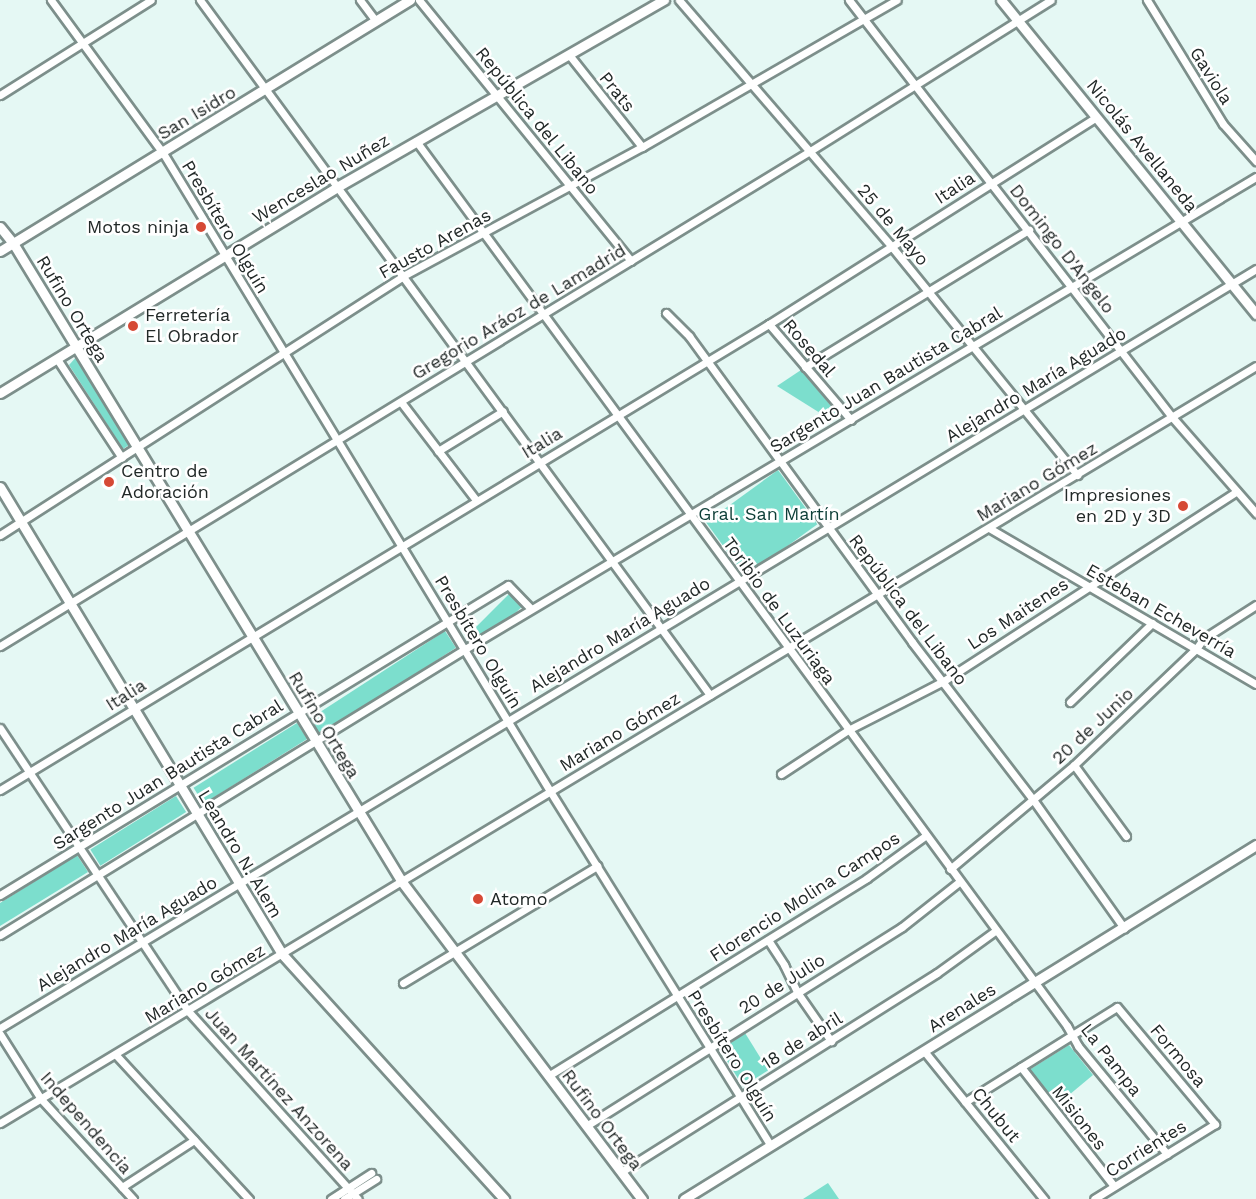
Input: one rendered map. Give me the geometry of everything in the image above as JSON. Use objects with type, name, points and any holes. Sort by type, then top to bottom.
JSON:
[{"type":"street","name":"Presbítero Olguín","points":[[51,0],[163,153],[550,791],[770,1145]]},
{"type":"street","points":[[0,95],[152,0]]},
{"type":"street","points":[[200,0],[710,695]]},
{"type":"street","points":[[360,0],[376,21]]},
{"type":"street","name":"San Isidro","points":[[0,251],[267,90],[410,0]]},
{"type":"street","name":"República del Libano","points":[[419,0],[631,261]]},
{"type":"street","name":"Wenceslao Nuñez","points":[[0,393],[337,187],[570,56],[664,0]]},
{"type":"street","name":"25 de Mayo","points":[[679,0],[929,291],[1077,475]]},
{"type":"street","name":"Domingo D'Angelo","points":[[849,0],[1073,286],[1172,417],[1256,513]]},
{"type":"street","name":"Fausto Arenas","points":[[0,535],[403,276],[642,147],[897,0]]},
{"type":"street","name":"Nicolás Avellaneda","points":[[1001,0],[1256,314]]},
{"type":"street","name":"Gregorio Aráoz de Lamadrid","points":[[0,646],[810,152],[1051,0]]},
{"type":"street","name":"Gaviola","points":[[1147,0],[1218,116],[1256,161]]},
{"type":"street","name":"Prats","points":[[570,56],[642,147]]},
{"type":"street","name":"Italia","points":[[0,790],[768,324],[1096,117]]},
{"type":"street","name":"Toribio de Luzuriaga","points":[[416,141],[1034,983]]},
{"type":"street","name":"Sargento Juan Bautista Cabral","points":[[0,935],[531,609],[1256,177]]},
{"type":"street","name":"Rufino Ortega","points":[[0,227],[13,243],[136,449],[402,882],[642,1199]]},
{"type":"street","points":[[805,367],[1029,230]]},
{"type":"street","name":"Alejandro María Aguado","points":[[0,1028],[357,810],[1256,270]]},
{"type":"street","name":"República del Libano","points":[[666,314],[689,336],[942,682],[1034,801],[1124,927]]},
{"type":"street","name":"Rosedal","points":[[768,324],[851,420]]},
{"type":"street","name":"Rufino Ortega","points":[[57,359],[122,458]]},
{"type":"street","name":"Mariano Gómez","points":[[0,1123],[1256,366]]},
{"type":"street","points":[[401,402],[476,500]]},
{"type":"street","points":[[438,451],[503,411]]},
{"type":"street","name":"Leandro N. Alem","points":[[0,487],[282,954],[504,1199]]},
{"type":"street","name":"Los Maitenes","points":[[781,774],[848,730],[942,682],[1236,491]]},
{"type":"street","name":"Esteban Echeverría","points":[[989,528],[1256,684]]},
{"type":"street","name":"Sargento Juan Bautista Cabral","points":[[0,895],[447,620],[508,585],[531,609]]},
{"type":"street","name":"20 de Junio","points":[[950,870],[1074,765],[1196,649],[1203,639],[1256,605]]},
{"type":"street","points":[[1070,702],[1152,623]]},
{"type":"street","name":"Juan Martínez Anzorena","points":[[0,728],[189,1011],[353,1193]]},
{"type":"street","points":[[1074,765],[1126,836]]},
{"type":"street","name":"Florencio Molina Campos","points":[[548,1076],[867,878],[925,836]]},
{"type":"street","name":"Arenales","points":[[684,1199],[1256,845]]},
{"type":"street","points":[[403,983],[597,866]]},
{"type":"street","name":"20 de Julio","points":[[586,1126],[709,1046],[902,927],[959,882]]},
{"type":"street","name":"18 de abril","points":[[621,1172],[937,973],[995,931]]},
{"type":"street","points":[[768,940],[797,992],[831,1041]]},
{"type":"street","name":"La Pampa","points":[[1034,983],[1072,1036],[1167,1154]]},
{"type":"street","name":"Formosa","points":[[1072,1036],[1117,1006],[1215,1124]]},
{"type":"street","name":"Independencia","points":[[0,1034],[41,1099],[133,1199]]},
{"type":"street","points":[[965,1102],[1072,1036]]},
{"type":"street","name":"Chubut","points":[[924,1051],[1044,1199]]},
{"type":"street","points":[[116,1055],[249,1199]]},
{"type":"street","name":"Misiones","points":[[1021,1067],[1114,1186]]},
{"type":"street","name":"Corrientes","points":[[1094,1199],[1215,1124]]},
{"type":"street","points":[[122,1187],[194,1140]]},
{"type":"street","points":[[344,1199],[373,1176]]},
{"type":"street","points":[[331,1199],[353,1193]]},
{"type":"green space","points":[[79,354],[132,443],[123,449],[69,365]]},
{"type":"green space","points":[[801,370],[837,414],[828,418],[777,386]]},
{"type":"green space","name":"Gral. San Martín","points":[[778,470],[817,524],[745,577],[706,522]]},
{"type":"green space","points":[[509,594],[522,607],[479,649],[467,636]]},
{"type":"green space","points":[[445,631],[456,648],[319,737],[308,720]]},
{"type":"green space","points":[[297,723],[307,739],[204,804],[194,788]]},
{"type":"green space","points":[[176,796],[186,812],[100,866],[90,850]]},
{"type":"green space","points":[[77,855],[88,872],[0,926],[0,903]]},
{"type":"green space","points":[[745,1033],[768,1070],[743,1086],[720,1049]]},
{"type":"green space","points":[[1069,1045],[1093,1075],[1057,1105],[1029,1070]]},
{"type":"green space","points":[[828,1183],[839,1199],[803,1199]]},
{"type":"place","name":"Motos ninja","points":[[201,227]]},
{"type":"place","name":"Ferretería El Obrador","points":[[133,326]]},
{"type":"place","name":"Centro de Adoración","points":[[109,482]]},
{"type":"place","name":"Impresiones en 2D y 3D","points":[[1183,506]]},
{"type":"place","name":"Atomo","points":[[478,899]]}]
